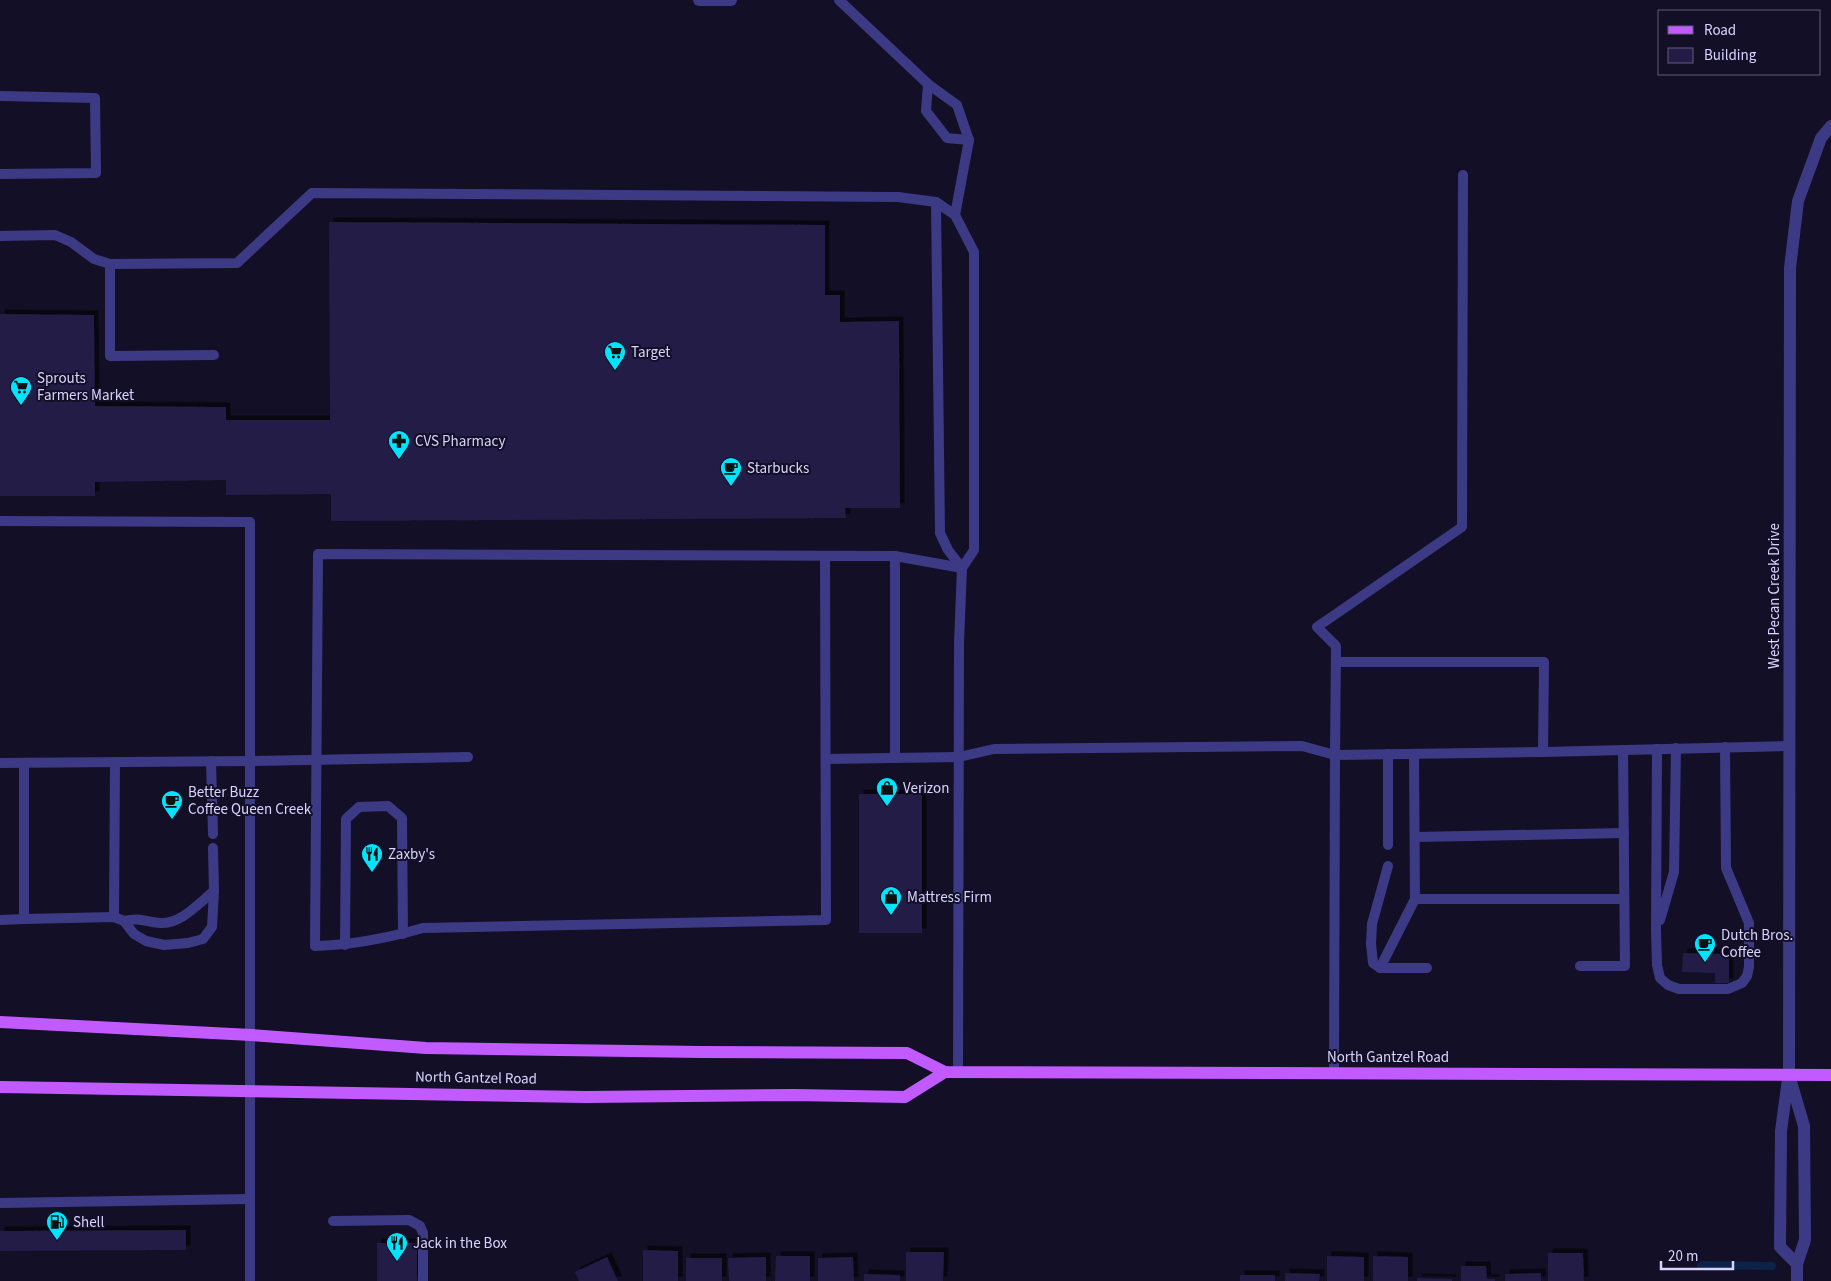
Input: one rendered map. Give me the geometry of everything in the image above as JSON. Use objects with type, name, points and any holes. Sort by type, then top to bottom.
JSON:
[{"type":"main road","name":"North Gantzel Road","points":[[0,1022],[251,1035],[426,1048],[701,1052],[907,1052],[951,1072],[1831,1075]]},
{"type":"main road","name":"North Gantzel Road","points":[[0,1087],[586,1096],[905,1096],[951,1072]]},
{"type":"street","points":[[699,0],[731,0]]},
{"type":"street","name":"West Pecan Creek Drive","points":[[1789,1075],[1790,268],[1798,200],[1821,138],[1831,126]]},
{"type":"street","points":[[1789,1075],[1781,1131],[1780,1247],[1797,1264]]},
{"type":"street","points":[[1789,1075],[1804,1126],[1805,1240],[1797,1264],[1797,1281]]},
{"type":"lane","points":[[839,0],[928,84],[957,105],[969,140],[955,215]]},
{"type":"lane","points":[[928,84],[926,111],[947,138],[969,140]]},
{"type":"lane","points":[[0,96],[95,98],[96,173],[0,174]]},
{"type":"lane","points":[[1334,1073],[1336,646],[1317,627],[1462,527],[1463,175]]},
{"type":"lane","points":[[0,236],[55,235],[71,242],[94,259],[110,264],[237,263],[312,193],[898,197],[936,202],[955,215],[974,252],[974,550],[962,568],[951,1072]]},
{"type":"lane","points":[[936,202],[940,532],[948,550],[962,568]]},
{"type":"lane","points":[[110,264],[110,356],[214,355]]},
{"type":"lane","points":[[0,522],[250,522],[250,1281]]},
{"type":"lane","points":[[826,556],[826,920],[423,928],[403,934],[345,945],[315,946],[318,554],[895,556],[962,568]]},
{"type":"lane","points":[[895,556],[895,758]]},
{"type":"lane","points":[[1336,662],[1544,662],[1543,752]]},
{"type":"lane","points":[[826,760],[959,757],[994,749],[1302,746],[1335,755],[1790,746]]},
{"type":"lane","points":[[1658,749],[1656,930],[1657,965],[1660,978],[1668,985],[1680,989],[1728,989],[1742,983],[1747,976],[1749,967],[1749,923],[1726,868],[1725,747]]},
{"type":"lane","points":[[1656,930],[1674,872],[1676,748]]},
{"type":"lane","points":[[1580,966],[1625,966],[1623,750]]},
{"type":"lane","points":[[1388,754],[1388,845]]},
{"type":"lane","points":[[1380,968],[1415,899],[1414,754]]},
{"type":"lane","points":[[0,763],[211,762],[468,757]]},
{"type":"lane","points":[[114,917],[115,762]]},
{"type":"lane","points":[[211,762],[213,834]]},
{"type":"lane","points":[[24,763],[24,919]]},
{"type":"lane","points":[[345,945],[346,819],[358,807],[388,806],[402,818],[403,934]]},
{"type":"lane","points":[[1415,837],[1624,833]]},
{"type":"lane","points":[[0,920],[114,917],[124,921],[134,934],[146,941],[164,945],[188,943],[203,939],[212,927],[214,891],[213,848]]},
{"type":"lane","points":[[1388,866],[1372,924],[1371,944],[1374,963],[1380,968],[1427,968]]},
{"type":"lane","points":[[124,921],[136,918],[157,923],[170,923],[184,916],[214,891]]},
{"type":"lane","points":[[1415,899],[1624,899]]},
{"type":"lane","points":[[0,1203],[250,1199]]},
{"type":"lane","points":[[333,1221],[409,1220],[420,1226],[423,1233],[423,1281]]},
{"type":"building","name":"Target","points":[[329,222],[825,225],[825,295],[840,295],[840,322],[899,321],[900,508],[845,508],[846,518],[331,521],[331,494],[226,495],[226,480],[95,482],[95,496],[0,496],[0,314],[94,315],[95,406],[226,407],[226,420],[330,420]]},
{"type":"building","points":[[859,794],[922,794],[922,933],[859,933]]},
{"type":"building","name":"Dutch Bros. Coffee","points":[[1683,953],[1729,954],[1729,983],[1715,983],[1715,973],[1682,972]]},
{"type":"building","points":[[186,1230],[186,1250],[0,1251],[0,1231]]},
{"type":"building","name":"Jack in the Box","points":[[377,1243],[417,1243],[417,1281],[377,1281]]},
{"type":"building","points":[[643,1250],[678,1251],[678,1281],[643,1281]]},
{"type":"building","points":[[906,1252],[944,1252],[943,1281],[906,1281]]},
{"type":"building","points":[[1548,1253],[1583,1253],[1584,1281],[1548,1281]]},
{"type":"building","points":[[776,1256],[810,1256],[810,1281],[775,1281]]},
{"type":"building","points":[[1327,1256],[1364,1257],[1364,1281],[1327,1281]]},
{"type":"building","points":[[1373,1256],[1408,1257],[1408,1281],[1373,1281]]},
{"type":"building","points":[[607,1257],[618,1281],[579,1281],[575,1272]]},
{"type":"building","points":[[766,1257],[766,1281],[729,1281],[728,1258]]},
{"type":"building","points":[[853,1257],[854,1281],[818,1281],[818,1258]]},
{"type":"building","points":[[686,1258],[722,1258],[722,1281],[686,1281]]},
{"type":"building","points":[[1461,1266],[1486,1266],[1487,1279],[1495,1279],[1495,1281],[1461,1281]]},
{"type":"building","points":[[1285,1273],[1320,1274],[1319,1281],[1285,1281]]},
{"type":"building","points":[[1541,1273],[1541,1281],[1505,1281],[1505,1274]]},
{"type":"building","points":[[864,1274],[900,1275],[900,1281],[864,1281]]},
{"type":"building","points":[[1240,1275],[1275,1275],[1275,1281],[1240,1281]]},
{"type":"building","points":[[1417,1278],[1452,1279],[1452,1281],[1417,1281]]},
{"type":"waterway","points":[[1701,1265],[1772,1266]]},
{"type":"place","name":"Target","points":[[615,371]]},
{"type":"place","name":"Sprouts Farmers Market","points":[[21,406]]},
{"type":"place","name":"CVS Pharmacy","points":[[399,460]]},
{"type":"place","name":"Starbucks","points":[[731,487]]},
{"type":"place","name":"Verizon","points":[[887,807]]},
{"type":"place","name":"Better Buzz Coffee Queen Creek","points":[[172,820]]},
{"type":"place","name":"Zaxby's","points":[[372,873]]},
{"type":"place","name":"Mattress Firm","points":[[891,916]]},
{"type":"place","name":"Dutch Bros. Coffee","points":[[1705,963]]},
{"type":"place","name":"Shell","points":[[57,1241]]},
{"type":"place","name":"Jack in the Box","points":[[397,1262]]}]
